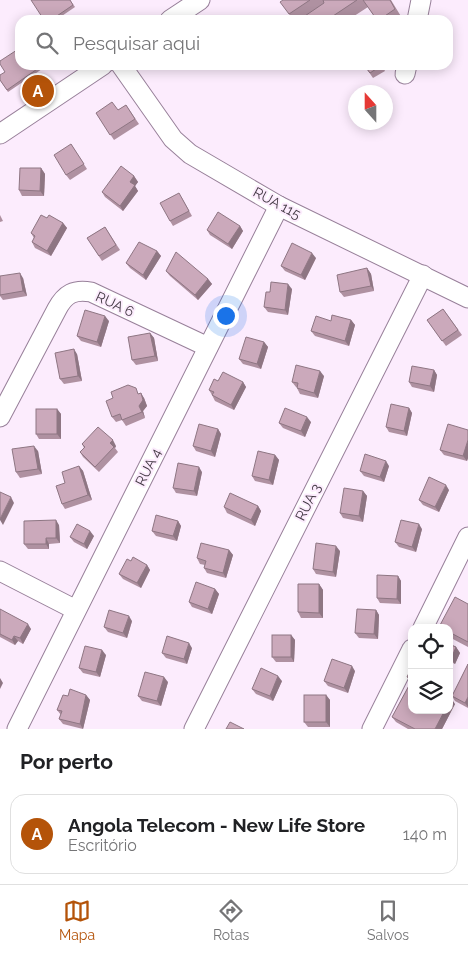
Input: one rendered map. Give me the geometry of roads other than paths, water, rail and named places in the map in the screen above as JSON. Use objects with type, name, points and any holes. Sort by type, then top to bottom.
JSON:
[{"type":"street","points":[[418,15],[421,0]]},
{"type":"street","points":[[177,15],[196,1]]},
{"type":"street","points":[[0,134],[96,70]]},
{"type":"street","name":"RUA 115","points":[[125,70],[173,138],[190,154],[279,206],[468,298]]},
{"type":"street","name":"RUA 4","points":[[17,729],[279,206]]},
{"type":"street","name":"RUA 3","points":[[194,729],[423,275]]},
{"type":"street","name":"RUA 6","points":[[0,417],[57,308],[63,298],[70,292],[80,290],[90,292],[208,347]]},
{"type":"street","points":[[425,624],[468,537]]},
{"type":"street","points":[[0,571],[76,610]]},
{"type":"street","points":[[372,729],[408,658]]},
{"type":"place","name":"Angola Telecom - New Life Store","points":[[38,91]]}]
